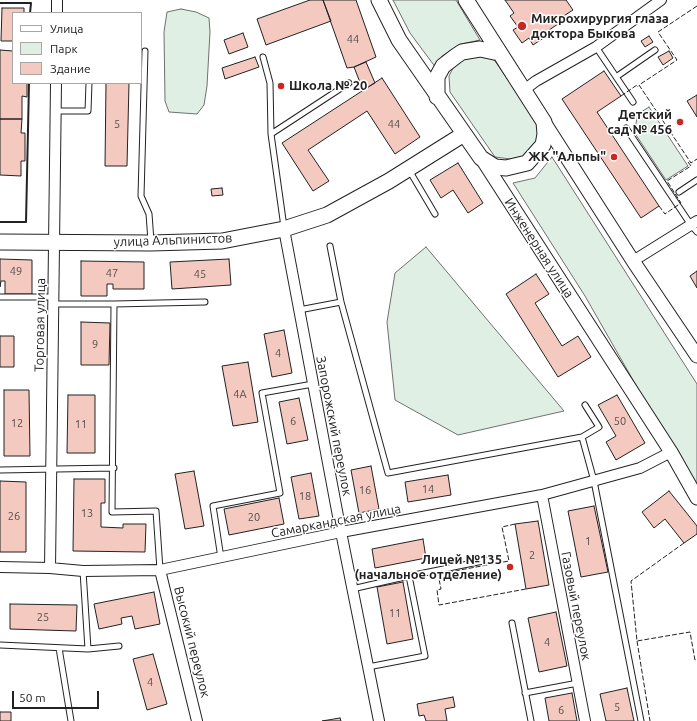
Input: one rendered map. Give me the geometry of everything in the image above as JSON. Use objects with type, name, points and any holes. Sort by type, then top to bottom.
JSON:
[{"type":"main road","name":"Инженерная улица","points":[[379,0],[399,40],[481,158]]},
{"type":"main road","points":[[466,0],[544,122],[545,134],[543,145],[527,163],[506,168],[495,167],[481,158]]},
{"type":"main road","points":[[437,96],[437,78],[443,66],[456,56],[462,52],[480,49],[499,53]]},
{"type":"main road","name":"улица Альпинистов","points":[[0,242],[151,243],[222,241],[284,229],[327,215],[408,170],[464,134]]},
{"type":"street","points":[[57,0],[57,12]]},
{"type":"street","points":[[524,90],[536,81],[596,47],[661,0]]},
{"type":"street","name":"Торговая улица","points":[[50,568],[56,84]]},
{"type":"street","points":[[544,122],[697,356]]},
{"type":"street","name":"Инженерная улица","points":[[481,158],[670,452],[697,498]]},
{"type":"street","points":[[633,260],[695,226]]},
{"type":"street","name":"Запорожский переулок","points":[[284,229],[298,310],[352,590],[379,721]]},
{"type":"street","name":"Самаркандская улица","points":[[0,567],[50,568],[83,571],[160,570],[341,532],[542,495],[640,468],[670,452]]},
{"type":"street","name":"Газовый переулок","points":[[542,495],[585,721]]},
{"type":"street","name":"Высокий переулок","points":[[160,570],[198,721]]},
{"type":"lane","points":[[596,47],[633,102]]},
{"type":"lane","points":[[616,76],[655,50]]},
{"type":"lane","points":[[145,51],[141,196],[148,214],[151,243]]},
{"type":"lane","points":[[263,57],[270,83],[271,134],[284,229]]},
{"type":"lane","points":[[271,134],[349,83]]},
{"type":"lane","points":[[56,111],[88,111],[89,84]]},
{"type":"lane","points":[[626,128],[695,226]]},
{"type":"lane","points":[[408,170],[435,214]]},
{"type":"lane","points":[[679,192],[697,180]]},
{"type":"lane","points":[[330,246],[341,302],[388,473],[582,437],[599,427],[585,405]]},
{"type":"lane","points":[[0,297],[114,304],[204,302]]},
{"type":"lane","points":[[298,310],[341,302]]},
{"type":"lane","points":[[114,304],[114,468],[112,512],[156,511],[160,570]]},
{"type":"lane","points":[[221,558],[213,506],[280,493],[262,393],[313,384]]},
{"type":"lane","points":[[582,437],[594,481],[641,721]]},
{"type":"lane","points":[[0,470],[114,468]]},
{"type":"lane","points":[[352,590],[409,576],[488,560]]},
{"type":"lane","points":[[83,571],[88,649]]},
{"type":"lane","points":[[368,667],[425,656],[409,576]]},
{"type":"lane","points":[[512,623],[531,721]]},
{"type":"lane","points":[[0,645],[88,649],[120,646]]},
{"type":"lane","points":[[59,648],[71,721]]},
{"type":"lane","points":[[526,693],[578,683]]},
{"type":"green space","points":[[393,0],[456,0],[480,40],[461,44],[442,56],[436,68],[410,33]]},
{"type":"green space","points":[[181,9],[196,12],[209,18],[210,32],[207,86],[204,105],[197,114],[169,112],[165,101],[164,32],[167,12]]},
{"type":"green space","points":[[471,54],[487,54],[495,61],[540,126],[540,139],[525,156],[510,159],[495,157],[450,92],[449,76],[454,66]]},
{"type":"green space","points":[[649,107],[688,166],[666,180],[634,132],[638,114]]},
{"type":"green space","points":[[552,157],[697,384],[697,492],[585,296],[513,183],[535,178]]},
{"type":"green space","points":[[426,247],[564,411],[458,435],[395,400],[387,322],[395,273]]},
{"type":"building","points":[[310,0],[323,0],[331,21],[266,45],[257,19]]},
{"type":"building","points":[[323,0],[356,0],[376,57],[354,67],[347,68]]},
{"type":"building","points":[[505,0],[566,0],[573,10],[559,19],[561,22],[546,32],[548,35],[533,45],[529,38],[522,43],[513,30],[518,27],[510,16],[514,13]]},
{"type":"building","points":[[2,8],[24,8],[24,12],[12,12],[12,41],[1,41]]},
{"type":"building","points":[[243,33],[248,47],[229,54],[224,40]]},
{"type":"building","points":[[649,36],[653,42],[645,47],[641,41]]},
{"type":"building","points":[[0,50],[12,51],[12,84],[27,84],[27,97],[22,96],[22,119],[0,119]]},
{"type":"building","points":[[669,51],[673,58],[663,65],[658,57]]},
{"type":"building","points":[[255,57],[259,67],[225,79],[222,68]]},
{"type":"building","points":[[366,62],[375,83],[363,90],[354,67]]},
{"type":"building","name":"ЖК \"Альпы\"","points":[[604,71],[621,96],[597,112],[659,206],[641,218],[562,99]]},
{"type":"building","points":[[382,78],[420,137],[395,154],[367,111],[308,150],[329,181],[313,191],[282,143]]},
{"type":"building","points":[[106,84],[129,84],[127,166],[105,166]]},
{"type":"building","points":[[697,95],[697,117],[687,101]]},
{"type":"building","points":[[0,119],[22,119],[21,133],[25,133],[25,161],[21,161],[21,176],[0,175]]},
{"type":"building","points":[[458,163],[483,203],[468,213],[453,190],[441,198],[430,180]]},
{"type":"building","points":[[222,188],[223,195],[212,196],[211,189]]},
{"type":"building","points":[[0,259],[32,260],[32,294],[5,294],[5,281],[1,281],[0,287]]},
{"type":"building","points":[[229,259],[231,285],[172,289],[170,262]]},
{"type":"building","points":[[81,261],[144,262],[144,289],[113,289],[113,284],[107,284],[107,296],[81,296]]},
{"type":"building","points":[[697,271],[697,288],[690,276]]},
{"type":"building","points":[[536,274],[549,294],[535,303],[562,346],[578,336],[591,357],[558,377],[506,294]]},
{"type":"building","points":[[81,322],[110,323],[109,365],[81,365]]},
{"type":"building","points":[[284,330],[292,373],[272,377],[264,334]]},
{"type":"building","points":[[0,336],[14,336],[14,367],[0,367]]},
{"type":"building","points":[[248,362],[258,422],[233,426],[222,366]]},
{"type":"building","points":[[4,390],[29,390],[30,456],[4,456]]},
{"type":"building","points":[[68,395],[95,395],[95,453],[67,453]]},
{"type":"building","points":[[617,395],[645,443],[616,460],[606,442],[616,436],[598,405]]},
{"type":"building","points":[[299,398],[308,440],[287,444],[279,402]]},
{"type":"building","points":[[371,466],[379,509],[359,513],[351,470]]},
{"type":"building","points":[[194,471],[204,526],[185,529],[175,474]]},
{"type":"building","points":[[311,473],[319,516],[299,519],[291,477]]},
{"type":"building","points":[[448,475],[451,495],[408,502],[405,482]]},
{"type":"building","points":[[74,479],[105,479],[105,503],[101,503],[101,527],[123,528],[123,524],[146,524],[145,552],[73,551]]},
{"type":"building","points":[[0,481],[26,482],[26,552],[0,552]]},
{"type":"building","points":[[669,491],[697,526],[697,534],[684,543],[665,519],[654,528],[642,512]]},
{"type":"building","points":[[279,498],[284,524],[229,535],[224,509]]},
{"type":"building","points":[[594,506],[608,572],[581,577],[568,511]]},
{"type":"building","points":[[538,521],[549,585],[526,589],[515,524]]},
{"type":"building","points":[[423,539],[426,558],[375,568],[372,549]]},
{"type":"building","points":[[403,582],[413,639],[387,644],[377,587]]},
{"type":"building","points":[[154,592],[160,624],[135,629],[132,616],[121,618],[122,624],[99,629],[94,604]]},
{"type":"building","points":[[10,604],[77,605],[76,631],[10,629]]},
{"type":"building","points":[[556,612],[567,666],[539,672],[528,618]]},
{"type":"building","points":[[153,654],[167,704],[147,710],[133,659]]},
{"type":"building","points":[[627,688],[634,721],[606,721],[600,694]]},
{"type":"building","points":[[572,693],[577,721],[549,721],[545,698]]},
{"type":"building","points":[[453,697],[455,707],[445,709],[447,721],[426,721],[424,715],[419,716],[417,704]]},
{"type":"building","points":[[0,712],[11,712],[11,721],[0,721]]},
{"type":"building","points":[[340,718],[341,721],[322,721]]},
{"type":"fence","points":[[697,6],[658,32],[677,60],[639,85],[691,163],[697,159]]},
{"type":"fence","points":[[621,96],[637,85],[638,87]]},
{"type":"fence","points":[[659,206],[665,214],[681,203],[667,181],[691,166],[688,162]]},
{"type":"fence","points":[[515,524],[502,527],[509,561],[438,574],[441,589],[437,590],[439,605],[526,589]]},
{"type":"fence","points":[[684,543],[631,581],[637,641],[690,632],[695,660],[697,660]]},
{"type":"fence","points":[[637,641],[650,721]]},
{"type":"wall","points":[[0,3],[31,3],[30,12]]},
{"type":"wall","points":[[0,222],[26,222],[29,84]]},
{"type":"place","name":"Микрохирургия глаза доктора Быкова","points":[[522,26]]},
{"type":"place","name":"Школа № 20","points":[[281,86]]},
{"type":"place","name":"Детский сад № 456","points":[[680,122]]},
{"type":"place","name":"ЖК \"Альпы\"","points":[[614,157]]},
{"type":"place","name":"Лицей №135 (начальное отделение)","points":[[510,567]]}]
